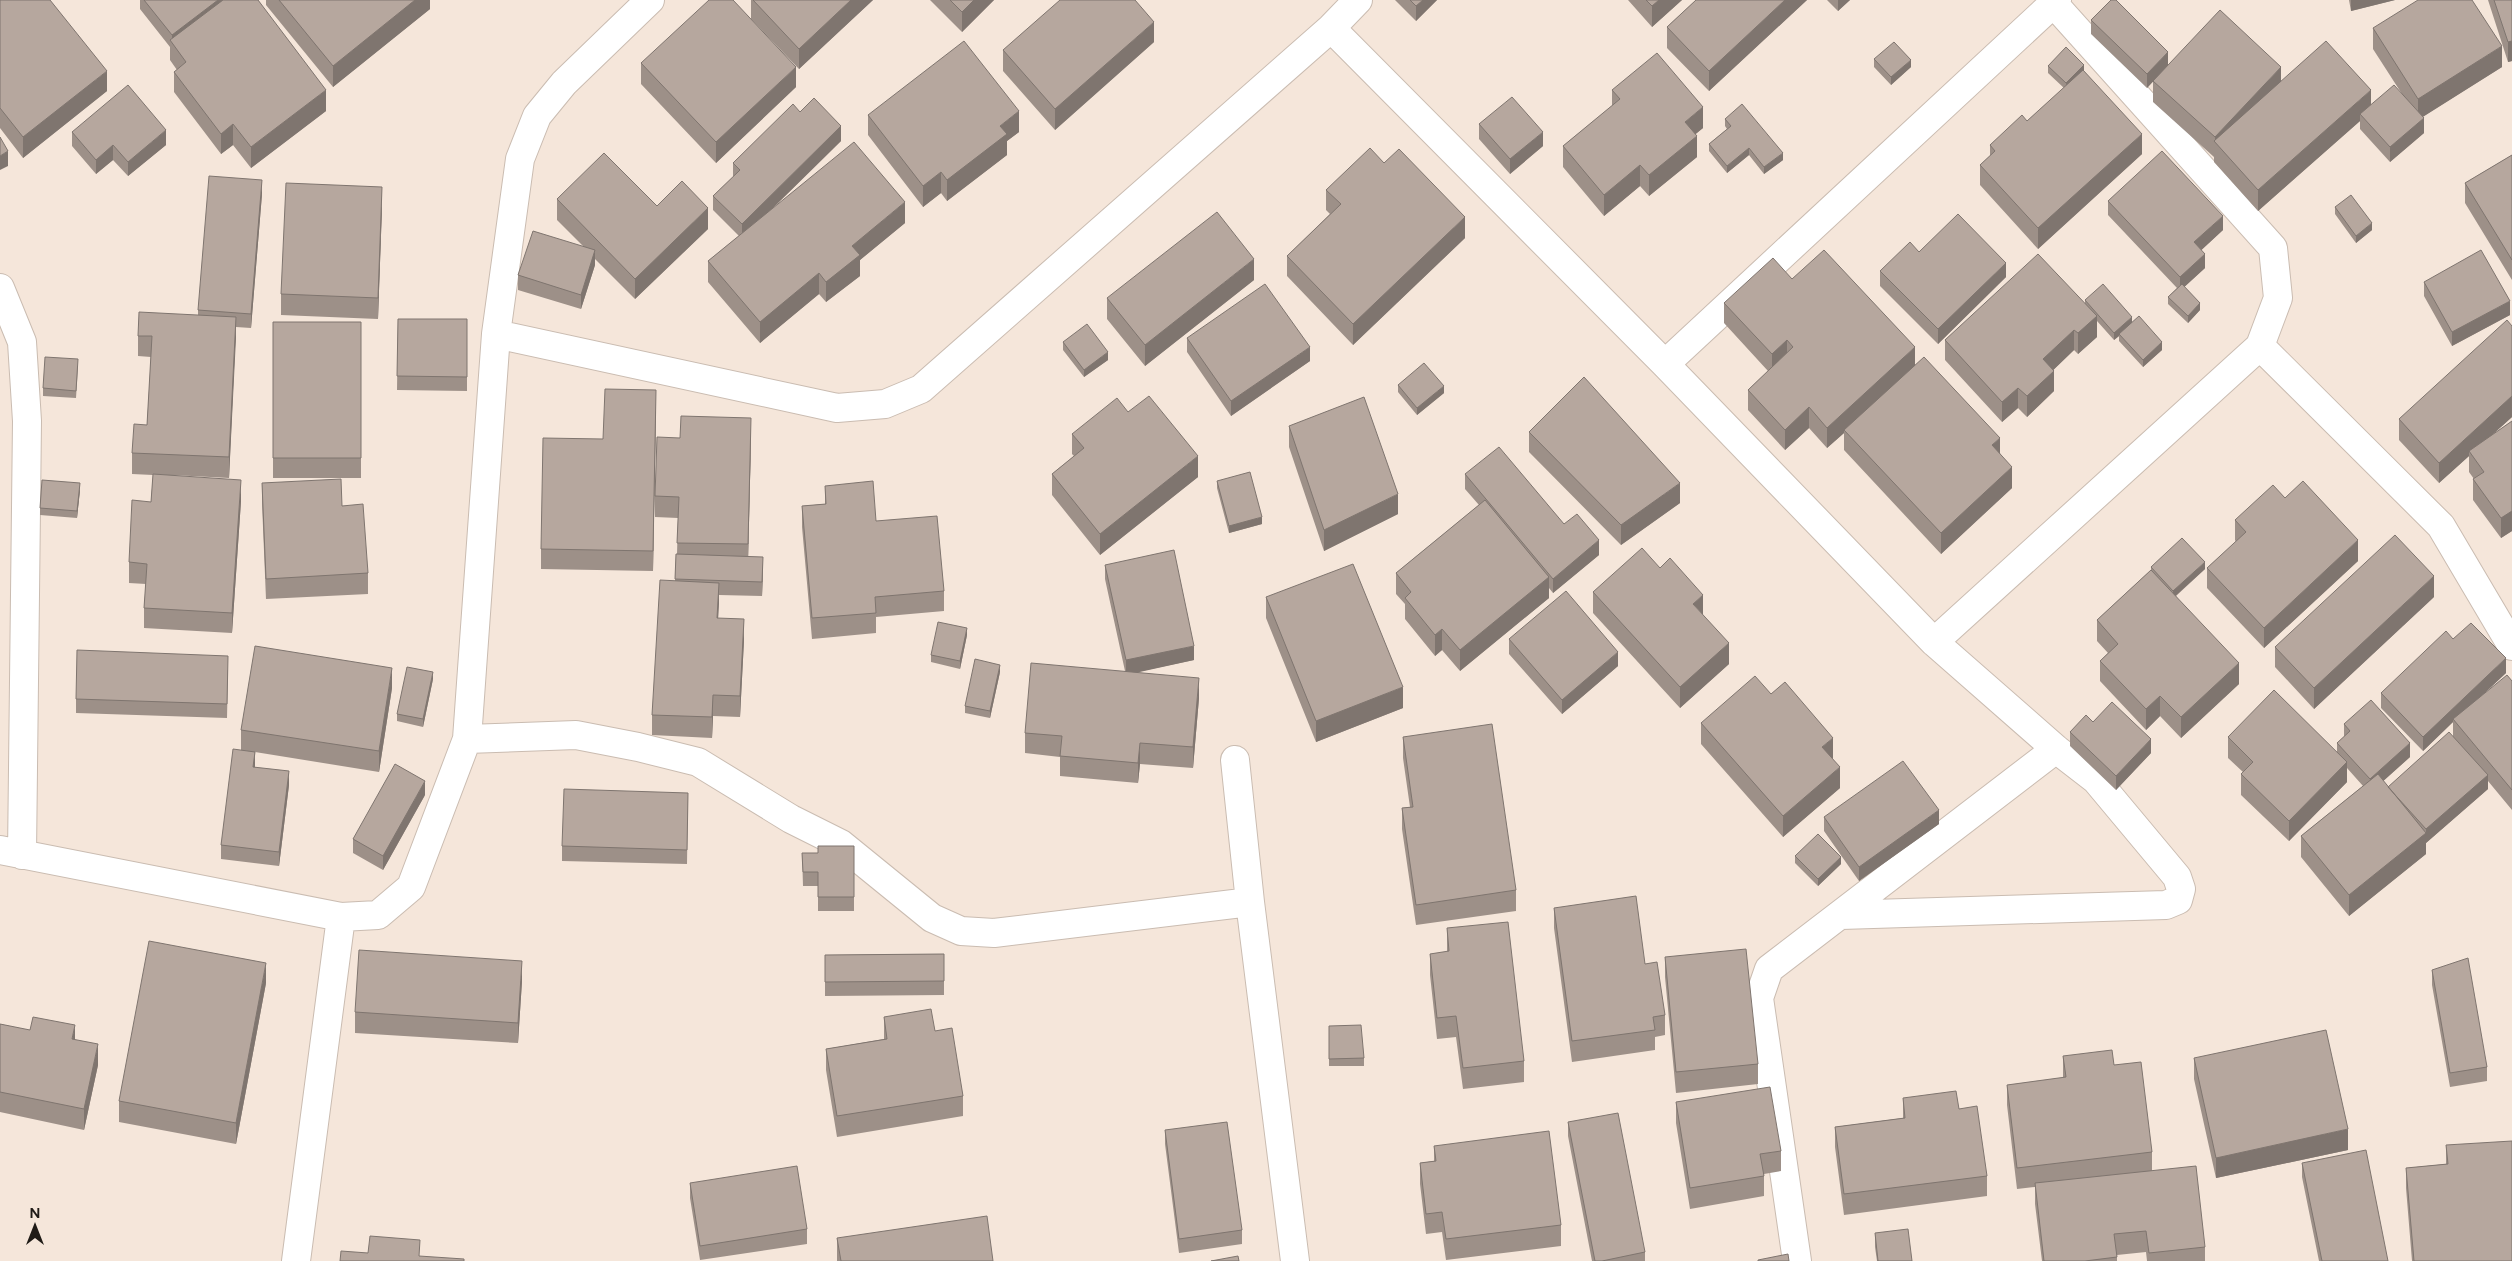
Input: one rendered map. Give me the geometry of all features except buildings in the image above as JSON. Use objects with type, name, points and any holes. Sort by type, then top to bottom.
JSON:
[{"type":"street","points":[[0,288],[26,421],[11,852],[340,917],[378,915],[411,887],[467,739],[496,334],[520,159],[537,116],[564,83],[650,0]]},
{"type":"street","points":[[496,334],[837,408],[885,404],[921,389],[1331,28],[1358,0]]},
{"type":"street","points":[[1665,364],[2055,2],[2273,248],[2278,298],[2260,346],[1934,642]]},
{"type":"street","points":[[1331,28],[1665,364],[1934,642],[2056,749],[2096,780],[2177,877],[2181,889],[2178,900],[2166,905],[1841,915]]},
{"type":"street","points":[[2260,346],[2441,526],[2512,646]]},
{"type":"street","points":[[467,739],[576,735],[638,747],[698,762],[791,819],[841,844],[932,918],[961,931],[994,933],[1250,902]]},
{"type":"street","points":[[1797,1261],[1759,998],[1768,969],[2056,749]]},
{"type":"street","points":[[1235,760],[1250,902],[1295,1261]]},
{"type":"street","points":[[296,1261],[340,917]]}]
